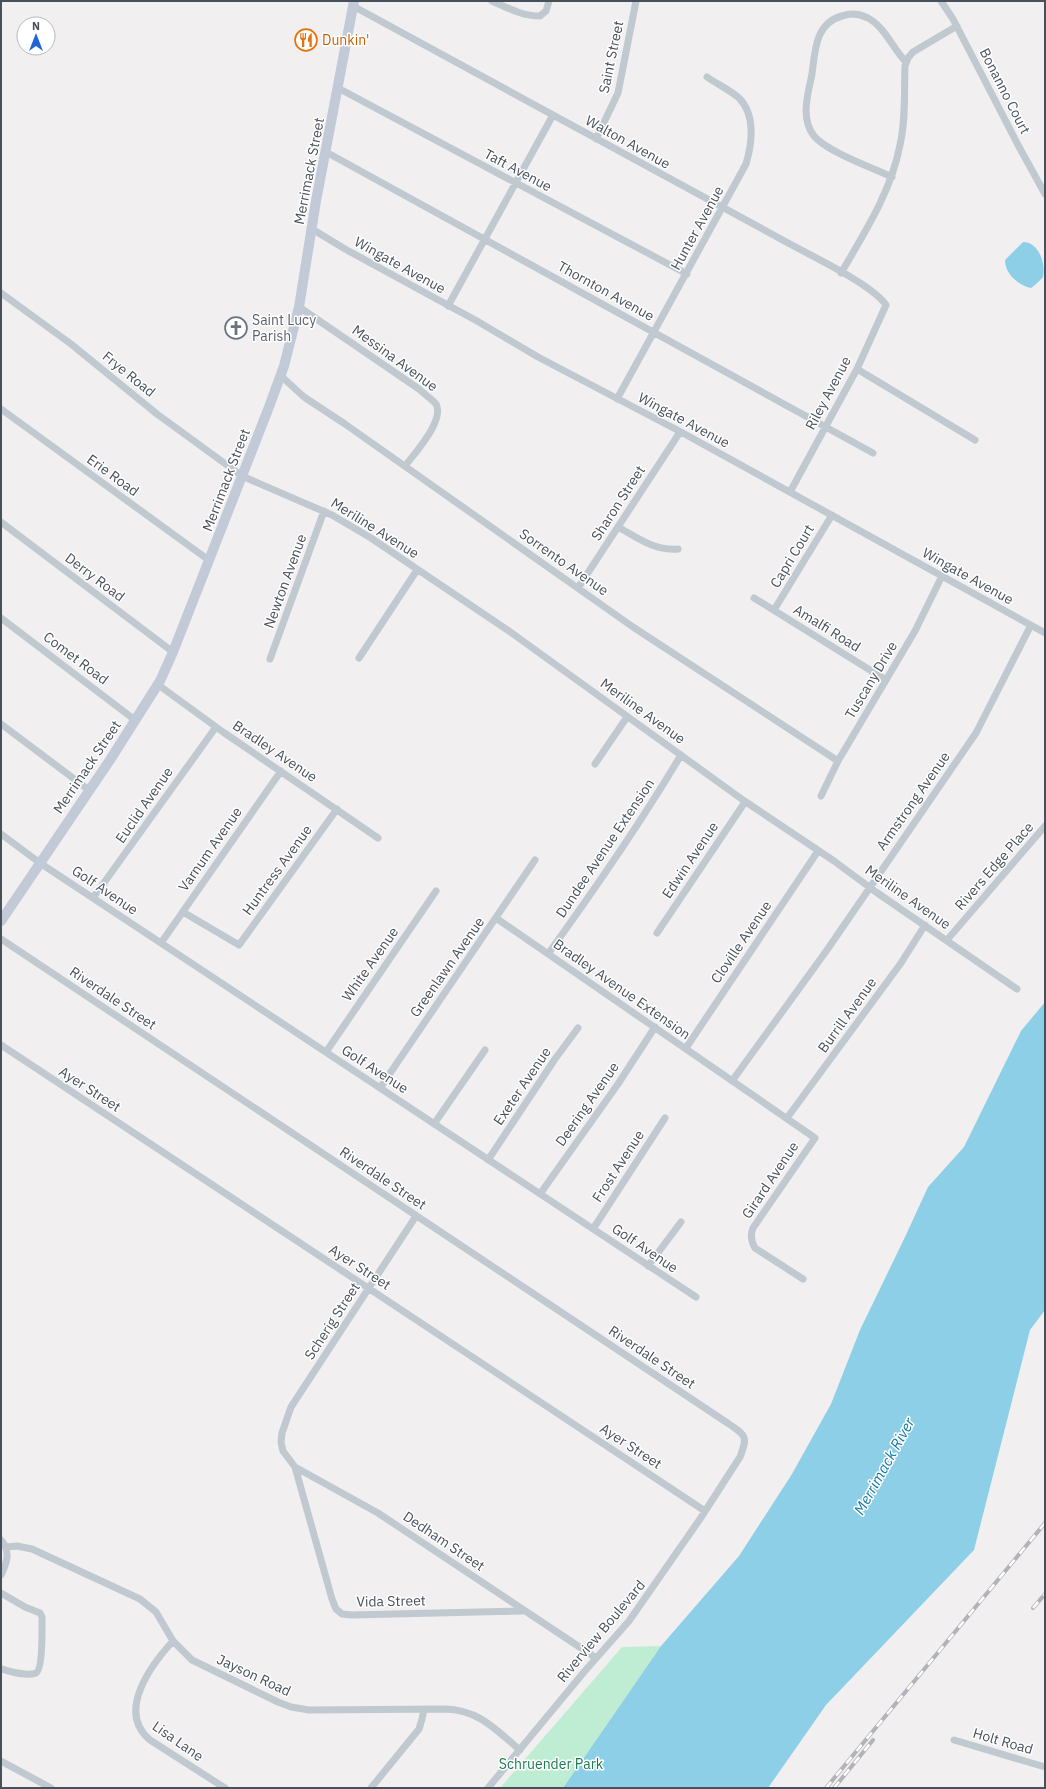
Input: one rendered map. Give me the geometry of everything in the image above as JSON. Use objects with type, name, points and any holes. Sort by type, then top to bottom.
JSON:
[{"type":"main road","name":"Merrimack Street","points":[[1,921],[89,790],[157,684],[173,652],[210,561],[281,376],[299,307],[316,201],[354,3]]},
{"type":"street","points":[[492,1],[516,12],[540,16],[546,11],[549,1]]},
{"type":"street","name":"Saint Street","points":[[596,139],[618,94],[636,1]]},
{"type":"street","name":"Bonanno Court","points":[[941,1],[957,26],[1045,194]]},
{"type":"street","name":"Walton Avenue","points":[[354,3],[596,139],[841,273],[882,298],[886,305]]},
{"type":"street","points":[[892,177],[828,147],[817,140],[812,134],[807,120],[806,107],[818,37],[829,22],[839,16],[852,14],[869,19],[879,27],[906,62]]},
{"type":"street","points":[[841,273],[881,202],[892,177],[898,156],[903,128],[906,62],[913,52],[957,26]]},
{"type":"street","name":"Hunter Avenue","points":[[617,399],[746,164],[750,124],[747,111],[739,98],[707,77]]},
{"type":"street","name":"Taft Avenue","points":[[338,88],[686,274]]},
{"type":"street","points":[[448,306],[553,115]]},
{"type":"street","name":"Thornton Avenue","points":[[326,152],[873,453]]},
{"type":"street","name":"Wingate Avenue","points":[[312,228],[345,249],[538,357],[680,432],[1045,633]]},
{"type":"street","name":"Frye Road","points":[[1,293],[72,344],[158,414],[242,476]]},
{"type":"street","name":"Riley Avenue","points":[[790,492],[857,369],[886,305]]},
{"type":"street","name":"Messina Avenue","points":[[299,307],[419,389],[436,404],[438,411],[435,424],[405,466]]},
{"type":"street","points":[[857,369],[974,440]]},
{"type":"street","name":"Sorrento Avenue","points":[[281,376],[304,397],[345,424],[578,588],[681,659],[838,761]]},
{"type":"street","name":"Erie Road","points":[[1,409],[210,561]]},
{"type":"street","name":"Sharon Street","points":[[578,588],[680,432]]},
{"type":"street","name":"Meriline Avenue","points":[[242,476],[324,511],[371,538],[509,631],[590,688],[627,717],[745,802],[1017,989]]},
{"type":"street","name":"Newton Avenue","points":[[270,659],[324,511]]},
{"type":"street","name":"Capri Court","points":[[774,610],[832,515]]},
{"type":"street","name":"Derry Road","points":[[1,522],[173,652]]},
{"type":"street","points":[[618,528],[655,547],[666,550],[678,549]]},
{"type":"street","points":[[359,658],[417,570]]},
{"type":"street","name":"Tuscany Drive","points":[[822,796],[838,761],[915,631],[942,576]]},
{"type":"street","name":"Amalfi Road","points":[[754,598],[886,680]]},
{"type":"street","name":"Comet Road","points":[[1,618],[135,720]]},
{"type":"street","name":"Armstrong Avenue","points":[[732,1081],[821,960],[976,733],[1031,625]]},
{"type":"street","name":"Bradley Avenue","points":[[157,684],[216,727],[378,838]]},
{"type":"street","points":[[595,764],[627,717]]},
{"type":"street","points":[[1,724],[89,790]]},
{"type":"street","name":"Euclid Avenue","points":[[93,898],[216,727]]},
{"type":"street","name":"Dundee Avenue Extension","points":[[548,954],[610,867],[648,810],[680,755]]},
{"type":"street","name":"Varnum Avenue","points":[[161,943],[281,771]]},
{"type":"street","name":"Edwin Avenue","points":[[657,933],[745,802]]},
{"type":"street","name":"Huntress Avenue","points":[[183,912],[239,945],[337,809]]},
{"type":"street","name":"Rivers Edge Place","points":[[947,940],[1045,826]]},
{"type":"street","name":"Golf Avenue","points":[[1,834],[40,863],[696,1297]]},
{"type":"street","name":"Cloville Avenue","points":[[686,1048],[818,851]]},
{"type":"street","name":"Greenlawn Avenue","points":[[380,1088],[535,860]]},
{"type":"street","name":"White Avenue","points":[[326,1052],[436,891]]},
{"type":"street","name":"Bradley Avenue Extension","points":[[496,918],[732,1081]]},
{"type":"street","name":"Burrill Avenue","points":[[786,1118],[901,962],[925,925]]},
{"type":"street","name":"Riverdale Street","points":[[1,939],[740,1432],[745,1436],[746,1441]]},
{"type":"street","name":"Deering Avenue","points":[[540,1194],[618,1084],[655,1027]]},
{"type":"street","name":"Exeter Avenue","points":[[488,1160],[555,1059],[578,1028]]},
{"type":"street","name":"Ayer Street","points":[[1,1045],[705,1511]]},
{"type":"street","points":[[434,1124],[485,1050]]},
{"type":"street","points":[[732,1081],[786,1118]]},
{"type":"street","name":"Frost Avenue","points":[[593,1229],[665,1118]]},
{"type":"street","name":"Girard Avenue","points":[[786,1118],[815,1138],[753,1228],[751,1239],[756,1248],[803,1279]]},
{"type":"street","name":"Scherig Street","points":[[282,1445],[282,1433],[291,1407],[416,1216]]},
{"type":"street","points":[[648,1266],[680,1222]]},
{"type":"street","name":"Riverview Boulevard","points":[[488,1788],[596,1658],[629,1621],[705,1511],[740,1456],[746,1441]]},
{"type":"street","name":"Dedham Street","points":[[282,1445],[283,1451],[295,1467],[378,1513],[596,1658]]},
{"type":"street","name":"Vida Street","points":[[295,1467],[328,1588],[336,1609],[342,1614],[524,1611]]},
{"type":"street","points":[[1,1540],[6,1547],[7,1557],[1,1575]]},
{"type":"street","name":"Jayson Road","points":[[6,1547],[17,1546],[32,1549],[136,1597],[150,1606],[158,1615],[173,1641],[199,1664],[273,1700],[291,1707],[316,1710],[458,1710],[476,1715],[487,1722],[520,1750]]},
{"type":"street","points":[[1,1593],[25,1607],[40,1613],[42,1617],[39,1669],[31,1674],[17,1673],[1,1669]]},
{"type":"street","name":"Lisa Lane","points":[[173,1641],[156,1662],[139,1694],[136,1707],[138,1723],[142,1732],[150,1740],[225,1788]]},
{"type":"street","points":[[371,1788],[419,1729],[424,1709]]},
{"type":"street","name":"Holt Road","points":[[954,1740],[1045,1766]]},
{"type":"street","points":[[1,1761],[51,1788]]},
{"type":"green space","name":"Schruender Park","points":[[661,1646],[563,1788],[500,1788],[622,1647]]},
{"type":"water","points":[[1023,242],[1033,245],[1037,249],[1042,259],[1044,271],[1043,277],[1031,288],[1017,282],[1013,278],[1007,270],[1005,260]]},
{"type":"water","name":"Merrimack River","points":[[1045,1002],[1045,1310],[1030,1330],[974,1550],[826,1705],[768,1788],[563,1788],[661,1646],[739,1556],[792,1474],[831,1404],[860,1330],[928,1187],[964,1147],[1021,1031]]},
{"type":"railway","points":[[826,1788],[1045,1523]]},
{"type":"railway","points":[[1033,1608],[1045,1594]]},
{"type":"railway","points":[[834,1788],[873,1740]]},
{"type":"place","name":"Dunkin'","points":[[306,40]]},
{"type":"place","name":"Saint Lucy Parish","points":[[236,328]]}]
